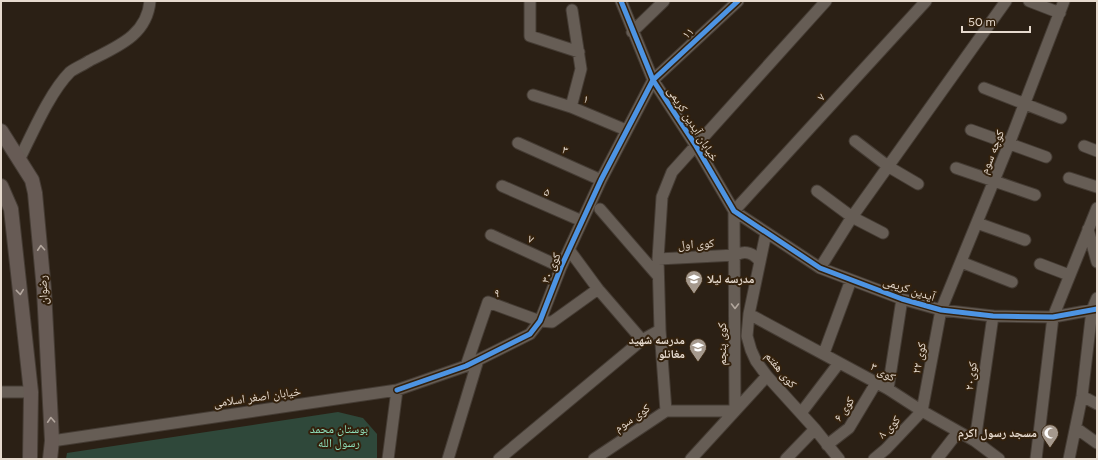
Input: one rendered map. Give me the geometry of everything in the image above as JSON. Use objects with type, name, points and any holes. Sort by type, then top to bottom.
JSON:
[{"type":"main road","name":"رضوان","points":[[1,131],[20,158],[32,180],[35,193],[44,290],[52,441],[50,459]]},
{"type":"main road","name":"رضوان","points":[[1,186],[11,209],[31,392],[30,459]]},
{"type":"street","points":[[20,158],[57,87],[71,71],[136,34],[144,22],[149,10],[150,1]]},
{"type":"street","points":[[530,1],[530,36],[578,52]]},
{"type":"street","name":"خیابان آیدین کریمی","points":[[621,1],[632,32],[653,80],[696,146],[734,211]]},
{"type":"street","points":[[632,32],[664,1]]},
{"type":"street","name":"۱۱","points":[[653,80],[738,1]]},
{"type":"street","points":[[666,411],[658,276],[662,197],[672,172],[826,1]]},
{"type":"street","name":"۷","points":[[734,211],[926,1]]},
{"type":"street","points":[[820,268],[852,217],[1006,1]]},
{"type":"street","points":[[1029,1],[1060,13]]},
{"type":"street","name":"کوچه سوم","points":[[941,310],[995,182],[1064,1]]},
{"type":"street","points":[[571,107],[581,69],[572,10]]},
{"type":"street","name":"کوی ۳۰","points":[[397,390],[466,366],[530,334],[540,321],[561,267],[601,180],[653,80]]},
{"type":"street","points":[[984,88],[1061,118]]},
{"type":"street","name":"۱","points":[[533,95],[571,107],[626,130]]},
{"type":"street","points":[[971,130],[1046,158]]},
{"type":"street","points":[[855,141],[889,167],[918,184]]},
{"type":"street","name":"۳","points":[[518,143],[601,180]]},
{"type":"street","points":[[1084,146],[1097,151]]},
{"type":"street","points":[[956,168],[1035,195]]},
{"type":"street","points":[[1069,178],[1097,187]]},
{"type":"street","name":"۵","points":[[502,186],[582,221]]},
{"type":"street","points":[[817,191],[852,217],[883,233]]},
{"type":"street","points":[[1036,459],[1053,317],[1097,208]]},
{"type":"street","points":[[600,209],[658,276]]},
{"type":"street","name":"آیدین کریمی","points":[[734,211],[820,268],[902,299],[941,310],[993,316],[1053,317],[1094,310]]},
{"type":"street","name":"کوی پنجم","points":[[734,211],[736,255],[735,411]]},
{"type":"street","points":[[977,223],[1025,240]]},
{"type":"street","points":[[1088,229],[1097,262]]},
{"type":"street","name":"کوی هفتم","points":[[766,233],[749,314],[747,336],[750,350],[767,376],[815,429],[839,459]]},
{"type":"street","name":"۷","points":[[491,235],[561,267]]},
{"type":"street","points":[[570,250],[598,289],[642,340]]},
{"type":"street","name":"کوی اول","points":[[658,259],[748,253],[753,255],[760,262]]},
{"type":"street","points":[[961,262],[1012,282]]},
{"type":"street","points":[[1040,264],[1069,275]]},
{"type":"street","points":[[824,353],[851,280]]},
{"type":"street","points":[[540,321],[552,322],[598,289]]},
{"type":"street","points":[[1069,459],[1082,396],[1097,298]]},
{"type":"street","points":[[888,389],[902,299]]},
{"type":"street","name":"۹","points":[[466,366],[488,302],[540,321]]},
{"type":"street","name":"کوی ۲۲","points":[[922,411],[941,310]]},
{"type":"street","name":"کوی ۳","points":[[749,314],[824,353],[839,363],[888,389],[922,411],[975,441],[995,458]]},
{"type":"street","name":"کوی۲۰","points":[[975,441],[993,316]]},
{"type":"street","points":[[499,459],[642,340],[660,330]]},
{"type":"street","points":[[448,459],[478,360]]},
{"type":"street","points":[[801,413],[839,363]]},
{"type":"street","points":[[691,459],[767,376]]},
{"type":"street","points":[[735,382],[737,388],[743,391],[755,389]]},
{"type":"street","name":"کوی ۶","points":[[827,445],[849,428],[876,383]]},
{"type":"street","points":[[388,459],[397,390]]},
{"type":"street","name":"خیابان اصغر اسلامی","points":[[52,441],[397,390]]},
{"type":"street","points":[[1,392],[31,392]]},
{"type":"street","points":[[1082,396],[1097,404]]},
{"type":"street","name":"کوی سوم","points":[[594,459],[605,455],[666,411],[735,411]]},
{"type":"street","name":"کوی ۸","points":[[874,459],[886,449],[922,411]]},
{"type":"street","points":[[1076,428],[1097,443]]},
{"type":"street","points":[[786,459],[815,429]]},
{"type":"street","points":[[937,459],[958,432]]},
{"type":"green space","name":"بوستان محمد رسول الله","points":[[338,412],[363,418],[377,434],[377,459],[66,459],[67,453]]},
{"type":"cycle path","points":[[621,1],[653,80],[696,146],[734,211],[820,268],[902,299],[941,310],[993,316],[1053,317],[1097,309]]},
{"type":"cycle path","points":[[397,390],[466,366],[530,334],[540,321],[561,267],[601,180],[653,80],[738,1]]},
{"type":"place","name":"مدرسه لیلا","points":[[694,294]]},
{"type":"place","name":"مدرسه شهید مغانلو","points":[[698,362]]},
{"type":"place","name":"مسجد رسول اکرم","points":[[1050,448]]}]
